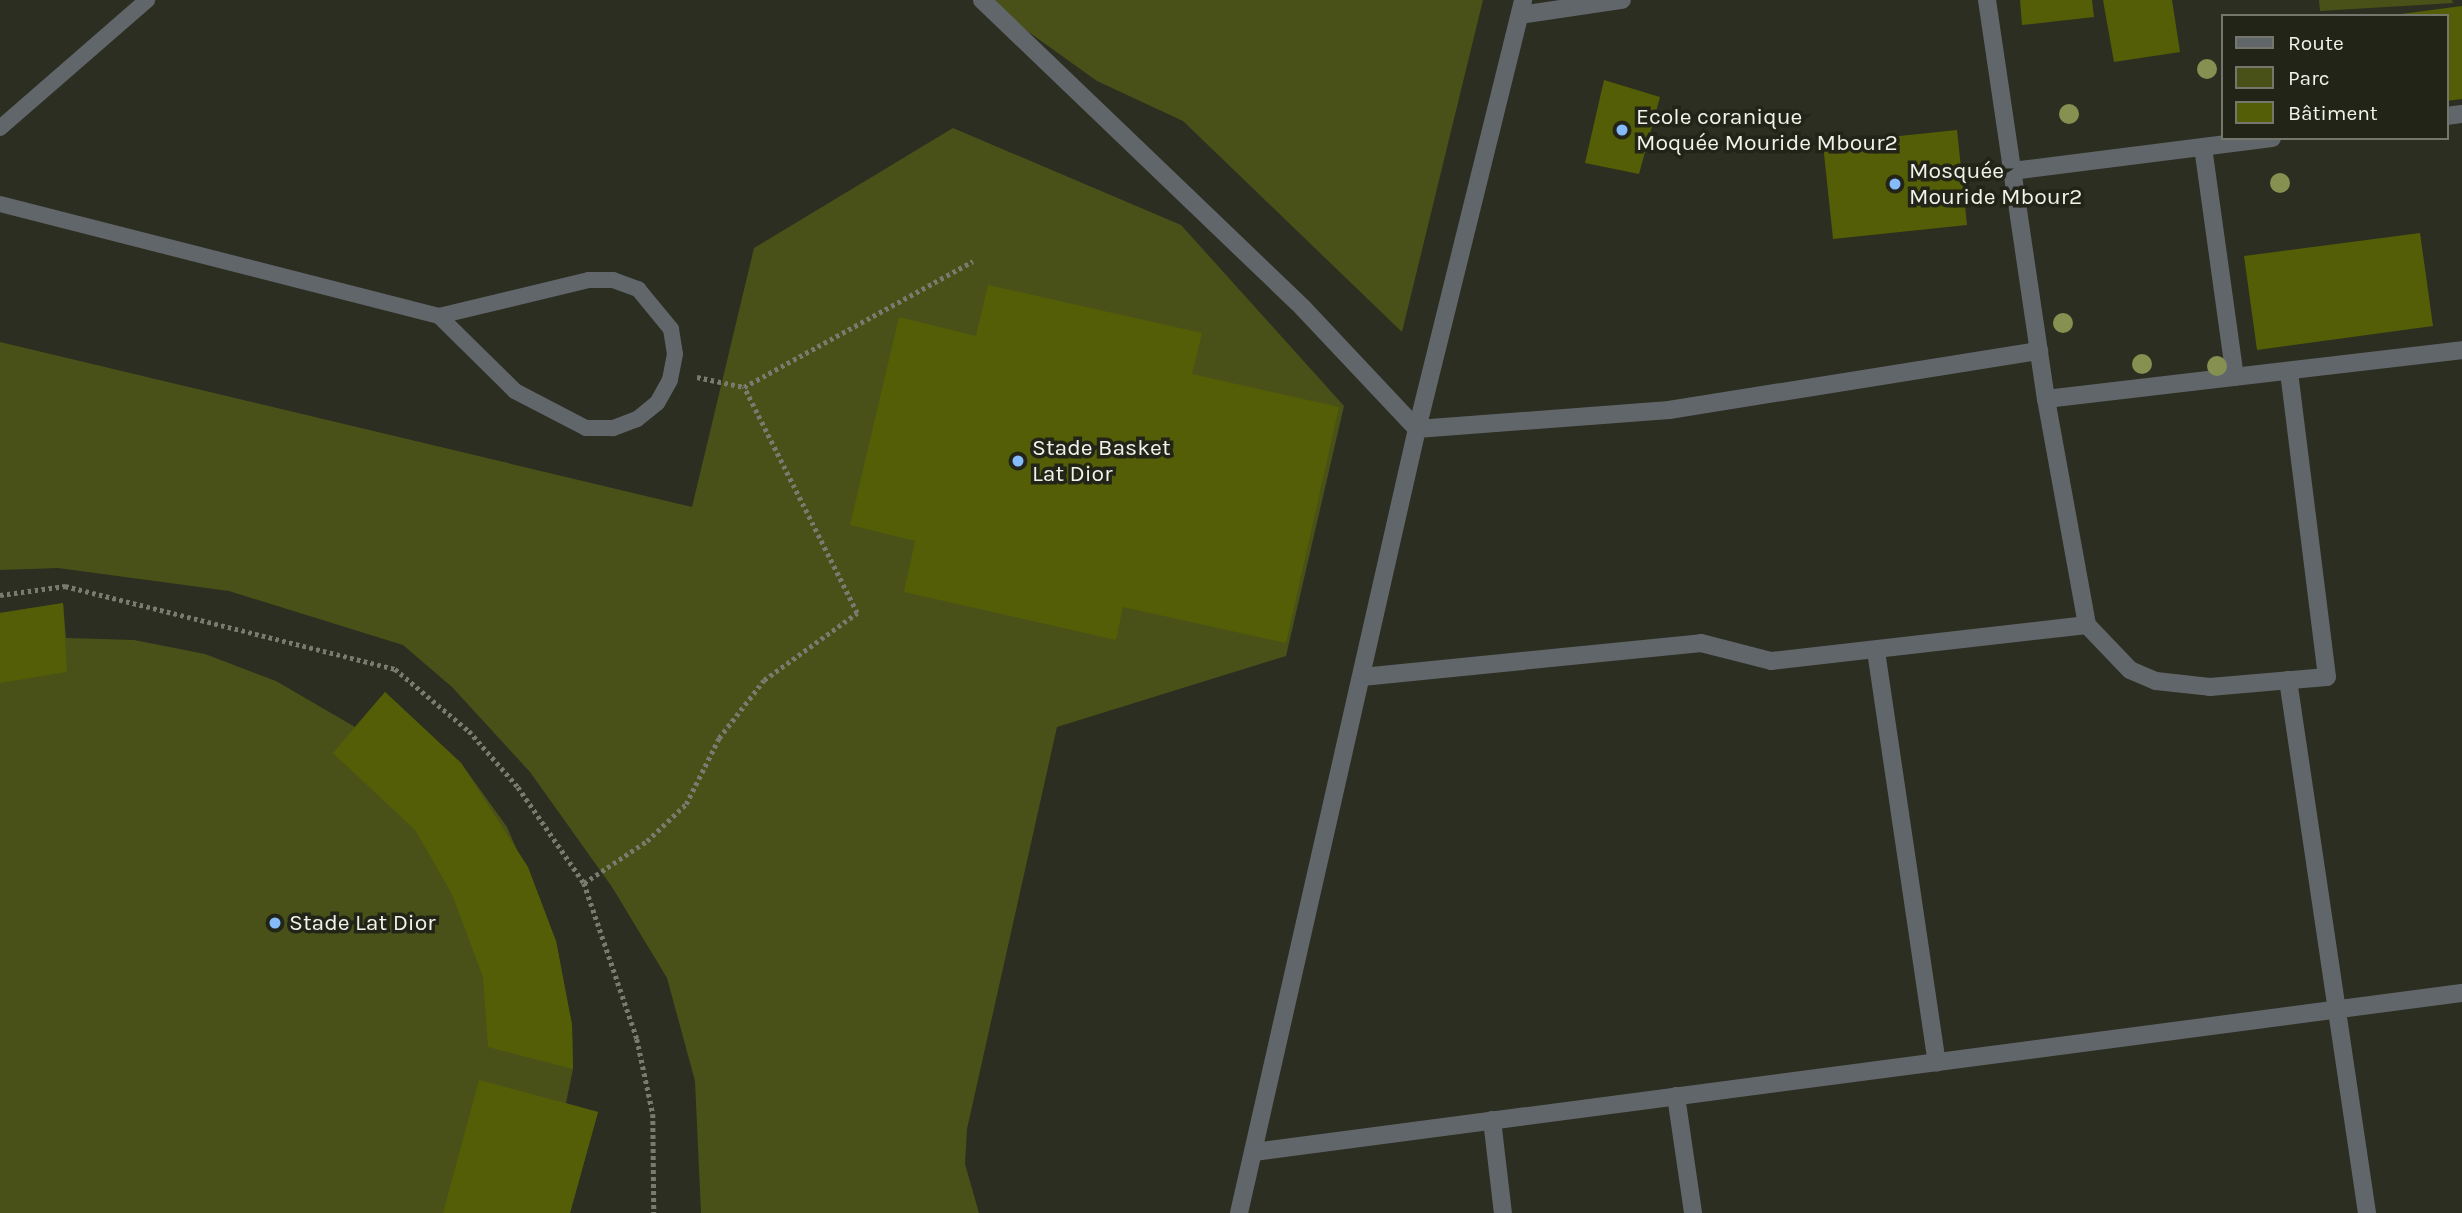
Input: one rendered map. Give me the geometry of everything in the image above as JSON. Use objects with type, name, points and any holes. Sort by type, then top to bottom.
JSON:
[{"type":"street","points":[[982,0],[1294,299],[1417,429]]},
{"type":"street","points":[[1239,1213],[1417,429],[1522,7],[1622,0]]},
{"type":"street","points":[[1986,0],[2046,399],[2087,625],[2130,670],[2156,681],[2210,687],[2327,677],[2289,372]]},
{"type":"street","points":[[2012,171],[2257,140]]},
{"type":"street","points":[[2203,147],[2235,377]]},
{"type":"street","points":[[2046,399],[2462,350]]},
{"type":"street","points":[[1417,429],[1669,410],[2039,351]]},
{"type":"street","points":[[1362,677],[1701,643],[1771,662],[2087,625]]},
{"type":"street","points":[[1876,651],[1937,1062]]},
{"type":"street","points":[[2288,680],[2367,1213]]},
{"type":"street","points":[[1254,1152],[2462,993]]},
{"type":"street","points":[[1676,1096],[1693,1213]]},
{"type":"street","points":[[1492,1120],[1503,1213]]},
{"type":"lane","points":[[0,128],[148,0]]},
{"type":"lane","points":[[0,204],[439,316],[589,279],[613,280],[638,289],[657,306],[671,329],[672,372],[657,403],[637,419],[613,428],[586,428],[515,391],[439,316]]},
{"type":"path","points":[[672,372],[744,387],[973,261]]},
{"type":"path","points":[[584,883],[648,841],[686,804],[719,738],[764,680],[857,613],[744,387]]},
{"type":"path","points":[[0,595],[65,586],[395,669],[469,731],[518,787],[584,883],[637,1039],[653,1114],[654,1213]]},
{"type":"green space","points":[[984,0],[1483,0],[1402,332],[1183,121],[1097,81]]},
{"type":"green space","points":[[2319,0],[2452,0],[2453,3],[2320,11]]},
{"type":"green space","points":[[953,128],[1181,225],[1344,406],[1286,656],[1057,727],[967,1129],[965,1164],[979,1213],[701,1213],[695,1081],[667,978],[612,887],[530,772],[452,687],[403,645],[229,591],[58,568],[0,570],[0,342],[692,507],[754,248]]},
{"type":"green space","name":"Stade Lat Dior","points":[[63,603],[66,638],[134,640],[205,654],[276,681],[355,727],[385,692],[461,763],[507,827],[556,941],[572,1025],[573,1069],[566,1103],[598,1112],[570,1213],[0,1213],[0,613]]},
{"type":"building","points":[[2020,0],[2092,0],[2094,17],[2022,25]]},
{"type":"building","points":[[2103,0],[2172,0],[2180,52],[2114,62]]},
{"type":"building","points":[[2462,6],[2462,99],[2448,101],[2448,14],[2401,14]]},
{"type":"building","name":"Ecole coranique Moquée Mouride Mbour2","points":[[1604,80],[1660,97],[1639,174],[1585,163]]},
{"type":"building","name":"Mosquée Mouride Mbour2","points":[[1957,130],[1967,225],[1833,239],[1823,144]]},
{"type":"building","points":[[2420,233],[2433,326],[2257,350],[2244,256]]},
{"type":"building","points":[[988,285],[1202,333],[1192,374],[1339,407],[1286,643],[1123,607],[1116,640],[904,592],[915,541],[850,525],[899,317],[976,336]]},
{"type":"building","points":[[63,603],[67,672],[0,683],[0,613]]},
{"type":"building","points":[[385,692],[461,763],[528,867],[556,941],[572,1025],[573,1069],[488,1047],[483,977],[452,894],[415,830],[333,753]]},
{"type":"building","points":[[479,1080],[598,1112],[570,1213],[443,1213]]},
{"type":"place","name":"Ecole coranique Moquée Mouride Mbour2","points":[[1622,130]]},
{"type":"place","name":"Mosquée Mouride Mbour2","points":[[1895,184]]},
{"type":"place","name":"Stade Basket Lat Dior","points":[[1018,461]]},
{"type":"place","name":"Stade Lat Dior","points":[[275,923]]}]
